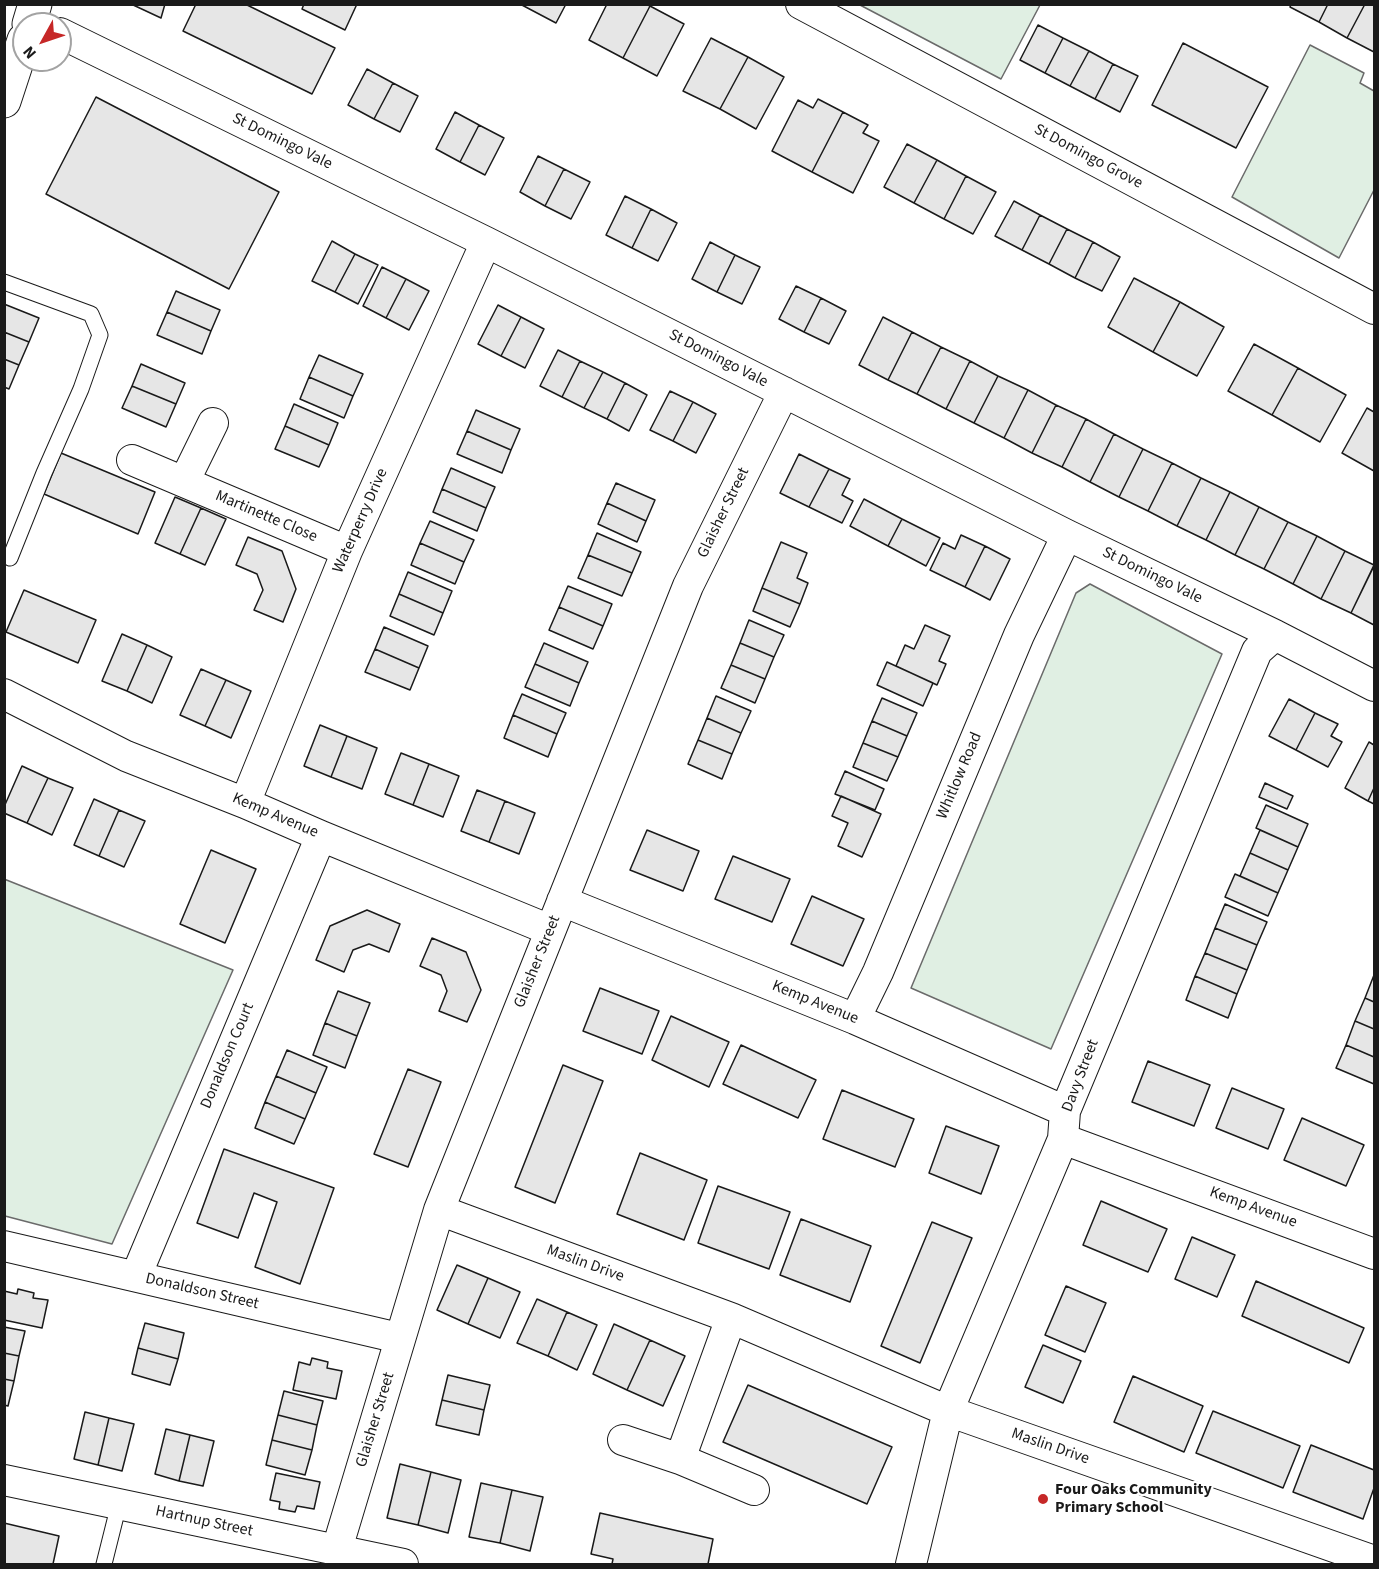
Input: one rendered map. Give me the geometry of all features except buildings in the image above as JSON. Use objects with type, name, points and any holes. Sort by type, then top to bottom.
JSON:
[{"type":"street","name":"St Domingo Grove","points":[[801,4],[1374,309]]},
{"type":"street","name":"St Domingo Vale","points":[[72,39],[486,242],[1067,535],[1275,634],[1374,686]]},
{"type":"street","name":"Waterperry Drive","points":[[245,802],[347,551],[486,242]]},
{"type":"street","name":"Glaisher Street","points":[[337,1549],[399,1338],[440,1210],[688,586],[784,392]]},
{"type":"street","points":[[184,482],[213,423]]},
{"type":"street","name":"Martinette Close","points":[[132,460],[347,551]]},
{"type":"street","name":"Whitlow Road","points":[[855,1019],[878,972],[1019,635],[1067,535]]},
{"type":"street","name":"Davy Street","points":[[911,1564],[948,1411],[1257,651],[1275,634]]},
{"type":"street","name":"Kemp Avenue","points":[[4,694],[126,756],[245,802],[321,836],[550,930]]},
{"type":"street","name":"Donaldson Court","points":[[136,1276],[321,836]]},
{"type":"street","name":"Kemp Avenue","points":[[562,902],[855,1019],[1064,1125],[1372,1245]]},
{"type":"street","name":"Maslin Drive","points":[[440,1210],[731,1318],[948,1411],[1374,1561]]},
{"type":"street","name":"Donaldson Street","points":[[4,1246],[399,1338]]},
{"type":"street","points":[[680,1459],[731,1318]]},
{"type":"street","points":[[623,1440],[680,1459],[754,1490]]},
{"type":"street","name":"Hartnup Street","points":[[4,1480],[403,1564]]},
{"type":"lane","points":[[4,282],[91,314],[100,335],[81,389],[10,558]]},
{"type":"lane","points":[[104,1564],[118,1504]]},
{"type":"green space","points":[[860,5],[1040,5],[1001,79]]},
{"type":"green space","points":[[1310,45],[1364,73],[1360,83],[1374,91],[1374,190],[1339,258],[1232,197]]},
{"type":"green space","points":[[1090,584],[1222,654],[1051,1049],[911,988],[1076,593]]},
{"type":"green space","points":[[4,879],[233,970],[112,1244],[5,1216]]},
{"type":"place","name":"Four Oaks Community Primary School","points":[[1043,1499]]}]
